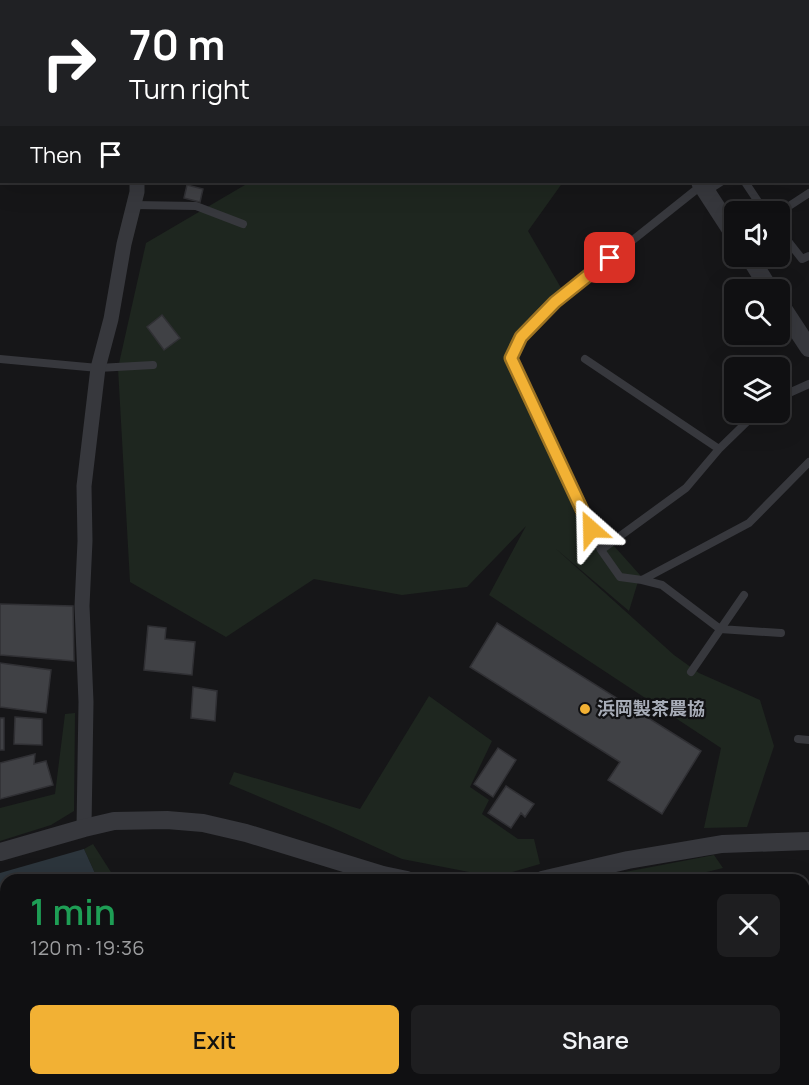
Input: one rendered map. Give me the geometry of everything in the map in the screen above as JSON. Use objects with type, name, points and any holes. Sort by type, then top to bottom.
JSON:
[{"type":"street","points":[[84,828],[86,702],[82,606],[85,541],[84,486],[98,368],[111,319],[137,183]]},
{"type":"street","points":[[707,185],[724,216]]},
{"type":"street","points":[[790,319],[807,344]]},
{"type":"street","points":[[0,852],[114,821],[166,820],[203,823],[246,833],[370,874]]},
{"type":"street","points":[[568,874],[628,860],[722,844],[809,841]]},
{"type":"lane","points":[[746,183],[758,201]]},
{"type":"lane","points":[[707,185],[555,302],[521,337],[511,358],[601,550],[620,577],[662,585],[720,629],[781,633]]},
{"type":"lane","points":[[790,205],[809,193]]},
{"type":"lane","points":[[134,205],[196,206],[243,224]]},
{"type":"lane","points":[[790,244],[802,259],[809,256]]},
{"type":"lane","points":[[0,359],[98,368],[153,364]]},
{"type":"lane","points":[[585,359],[719,449]]},
{"type":"lane","points":[[790,393],[809,384]]},
{"type":"lane","points":[[601,550],[686,488],[719,449],[746,423]]},
{"type":"lane","points":[[642,580],[749,523],[809,462]]},
{"type":"lane","points":[[691,672],[744,595]]},
{"type":"lane","points":[[798,740],[809,740]]},
{"type":"shaded area","points":[[248,183],[562,183],[528,231],[564,293],[508,350],[597,527],[640,575],[629,611],[555,548],[674,655],[699,673],[760,700],[774,746],[747,827],[704,828],[721,748],[489,595],[526,526],[467,587],[402,595],[314,579],[226,637],[130,582],[118,368],[146,243]]},
{"type":"shaded area","points":[[429,696],[492,741],[470,787],[489,800],[482,814],[518,839],[534,839],[540,864],[505,874],[480,874],[402,859],[229,784],[234,772],[360,809]]},
{"type":"shaded area","points":[[75,713],[74,811],[51,825],[0,841],[0,808],[55,794],[65,714]]},
{"type":"shaded area","points":[[93,844],[112,874],[95,874],[84,849]]},
{"type":"shaded area","points":[[84,849],[95,874],[0,874]]},
{"type":"shaded area","points":[[714,855],[723,868],[698,874],[614,874]]},
{"type":"building","points":[[187,185],[203,189],[200,202],[184,198]]},
{"type":"building","points":[[162,315],[180,338],[164,350],[147,327]]},
{"type":"building","points":[[0,604],[73,606],[74,661],[0,655]]},
{"type":"building","name":"浜岡製茶農協","points":[[497,623],[701,751],[662,814],[608,780],[620,762],[470,667]]},
{"type":"building","points":[[148,626],[166,628],[165,639],[195,642],[192,675],[144,670]]},
{"type":"building","points":[[0,663],[51,670],[46,713],[0,707]]},
{"type":"building","points":[[193,687],[217,691],[215,721],[191,718]]},
{"type":"building","points":[[15,717],[42,719],[42,745],[14,744]]},
{"type":"building","points":[[0,718],[4,718],[4,750],[0,750]]},
{"type":"building","points":[[498,748],[516,760],[493,797],[474,784]]},
{"type":"building","points":[[35,754],[34,764],[46,761],[53,785],[0,799],[0,763]]},
{"type":"building","points":[[506,786],[534,804],[525,817],[521,813],[511,828],[488,813]]},
{"type":"place","name":"浜岡製茶農協","points":[[585,709]]},
{"type":"route","points":[[591,529],[511,358],[521,337],[555,302],[610,258]]}]
